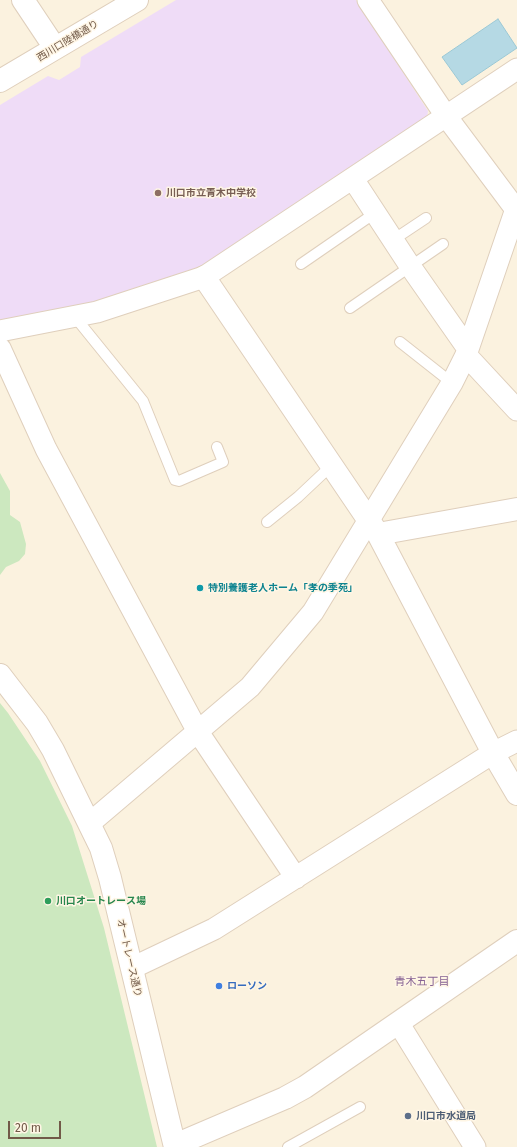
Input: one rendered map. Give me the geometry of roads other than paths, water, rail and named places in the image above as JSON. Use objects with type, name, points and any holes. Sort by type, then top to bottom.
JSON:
[{"type":"street","points":[[23,0],[55,48]]},
{"type":"street","name":"西川口陸橋通り","points":[[0,82],[137,0]]},
{"type":"street","points":[[90,823],[250,687],[313,612],[374,528],[452,384],[467,352],[517,209],[446,116],[368,0]]},
{"type":"street","points":[[0,331],[97,312],[204,277],[517,69]]},
{"type":"street","points":[[353,179],[467,352],[517,410]]},
{"type":"street","points":[[204,277],[374,528],[517,794]]},
{"type":"street","points":[[0,348],[46,449],[198,732],[296,878]]},
{"type":"street","points":[[374,528],[517,509]]},
{"type":"street","name":"オートレース通り","points":[[0,675],[37,723],[69,779],[101,848],[110,878],[175,1146]]},
{"type":"street","points":[[132,968],[214,929],[494,753],[517,741]]},
{"type":"street","points":[[175,1146],[286,1098],[305,1087],[399,1024],[517,941]]},
{"type":"street","points":[[399,1024],[475,1147]]},
{"type":"lane","points":[[301,264],[375,213]]},
{"type":"lane","points":[[392,240],[426,218]]},
{"type":"lane","points":[[350,308],[443,244]]},
{"type":"lane","points":[[75,317],[143,401],[175,480],[179,481],[223,462],[217,447]]},
{"type":"lane","points":[[400,342],[452,384]]},
{"type":"lane","points":[[267,522],[298,497],[332,465]]},
{"type":"lane","points":[[288,1147],[360,1107]]},
{"type":"water","points":[[498,19],[517,48],[462,85],[442,57]]},
{"type":"place","name":"川口市立青木中学校","points":[[158,193]]},
{"type":"place","name":"特別養護老人ホーム「孝の季苑」","points":[[200,588]]},
{"type":"place","name":"川口オートレース場","points":[[48,901]]},
{"type":"place","name":"ローソン","points":[[219,986]]},
{"type":"place","name":"川口市水道局","points":[[408,1116]]},
{"type":"district","name":"青木五丁目","points":[[422,982]]}]
